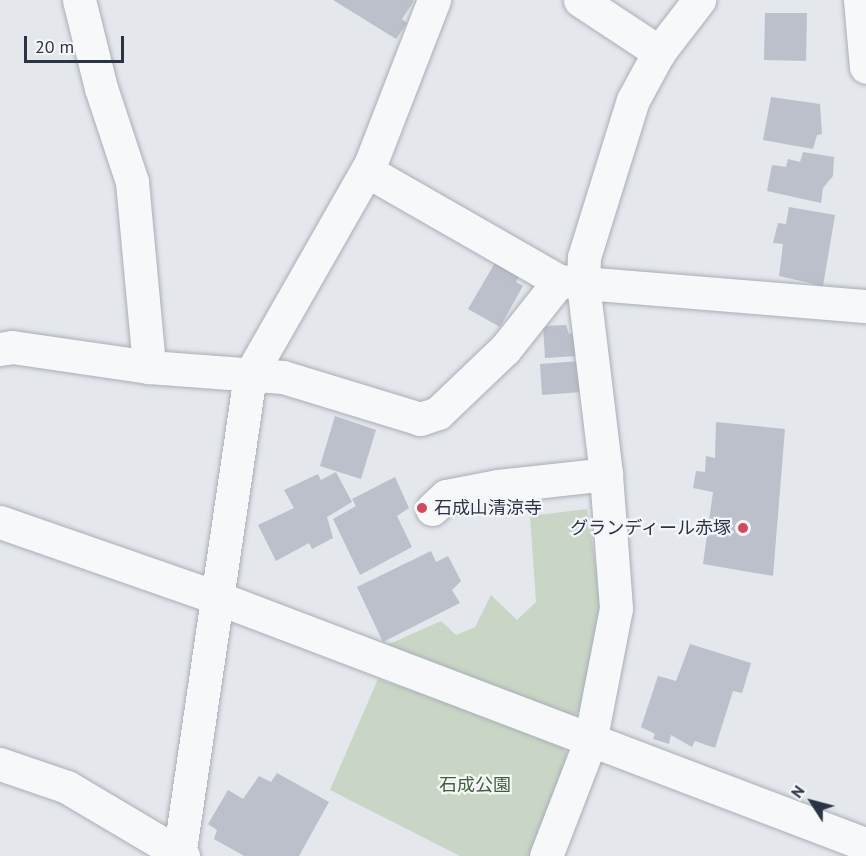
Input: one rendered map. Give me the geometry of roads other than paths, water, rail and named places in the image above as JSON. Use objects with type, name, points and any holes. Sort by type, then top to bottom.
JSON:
[{"type":"street","points":[[79,0],[101,87],[132,182],[149,367]]},
{"type":"street","points":[[0,764],[67,787],[180,855],[250,375],[367,171],[434,0]]},
{"type":"street","points":[[580,0],[659,52]]},
{"type":"street","points":[[0,349],[12,347],[149,367],[283,377],[420,419],[438,413],[571,283],[584,258],[633,100],[659,52],[699,0]]},
{"type":"street","points":[[860,0],[866,66]]},
{"type":"street","points":[[367,171],[571,283],[866,306]]},
{"type":"street","points":[[546,856],[590,742],[616,608],[606,474],[571,283]]},
{"type":"street","points":[[432,508],[446,496],[498,486],[606,474]]},
{"type":"street","points":[[0,522],[218,598],[590,742],[862,842]]},
{"type":"place","name":"石成山清涼寺","points":[[422,508]]},
{"type":"place","name":"グランディール赤塚","points":[[743,528]]},
{"type":"park label","name":"石成公園","points":[[475,785]]}]
